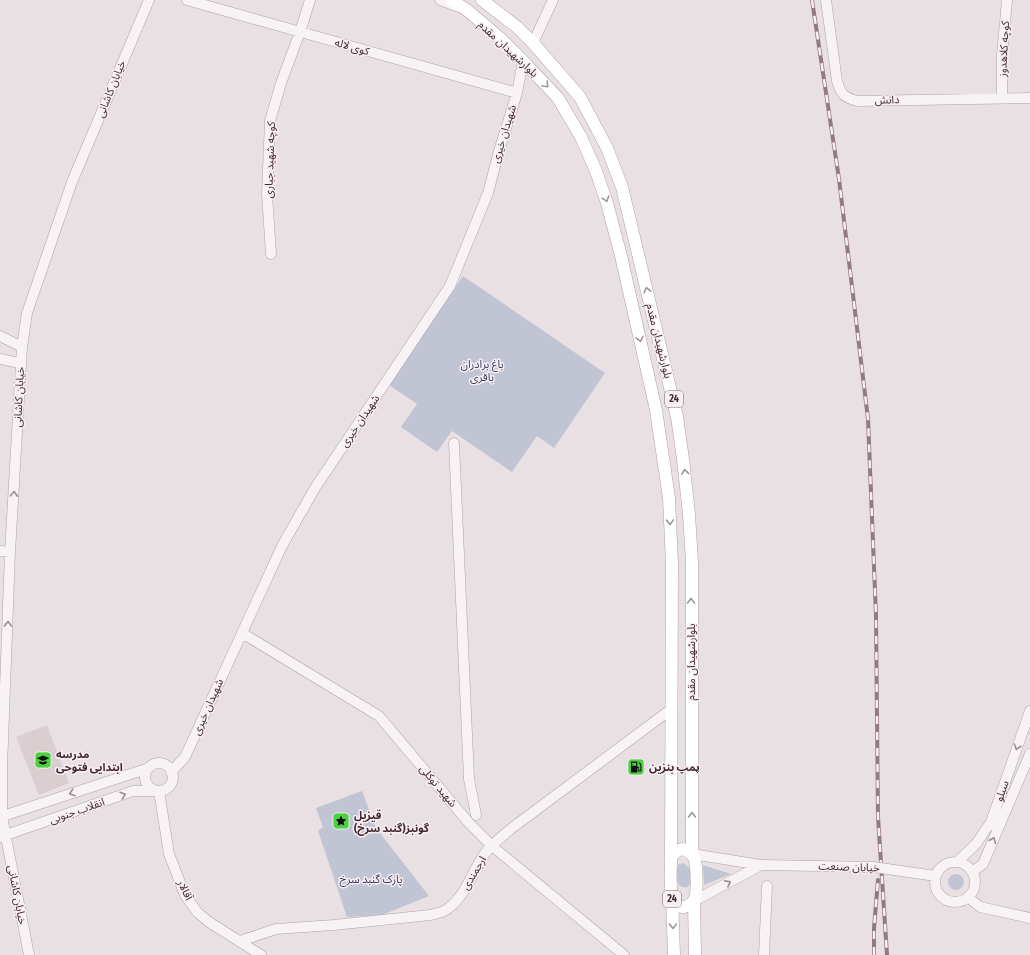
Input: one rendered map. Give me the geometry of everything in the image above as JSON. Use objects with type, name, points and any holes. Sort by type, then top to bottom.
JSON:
[{"type":"main road","name":"بلوارشهیدان مقدم","points":[[452,0],[467,10],[501,39],[558,98],[581,137],[596,171],[607,203],[621,256],[656,410],[669,502],[672,564],[671,858]]},
{"type":"main road","name":"بلوارشهیدان مقدم","points":[[482,0],[517,27],[580,96],[607,148],[622,187],[636,238],[677,416],[689,514],[692,562],[692,854]]},
{"type":"main road","points":[[671,858],[675,852],[682,849],[692,854]]},
{"type":"main road","name":"24","points":[[692,854],[695,863],[696,894],[694,901],[695,955]]},
{"type":"main road","name":"24","points":[[671,858],[674,955]]},
{"type":"main road","name":"24","points":[[672,897],[675,903],[682,907],[690,905],[694,901]]},
{"type":"street","name":"خیابان کاشانی","points":[[29,955],[3,836],[1,817],[5,552],[20,362],[27,313],[72,182],[149,0]]},
{"type":"street","name":"کوی لاله","points":[[187,0],[517,94]]},
{"type":"street","name":"کوچه شهید جباری","points":[[271,254],[267,194],[270,121],[281,83],[310,0]]},
{"type":"street","name":"24","points":[[440,0],[467,10]]},
{"type":"street","points":[[533,43],[553,0]]},
{"type":"street","name":"دانش","points":[[826,0],[837,80],[841,93],[848,98],[857,101],[1030,98]]},
{"type":"street","name":"کوچه کلاهدوز","points":[[1002,98],[1002,56],[1007,0]]},
{"type":"street","name":"شهیدان خیری","points":[[171,772],[185,758],[282,546],[313,492],[450,286],[488,193],[517,94],[523,61]]},
{"type":"street","points":[[0,336],[22,348]]},
{"type":"street","points":[[0,359],[20,362]]},
{"type":"street","points":[[454,444],[469,779],[476,815]]},
{"type":"street","name":"شهید توکلی","points":[[242,633],[379,716],[469,822],[492,846],[624,955]]},
{"type":"street","name":"سیلو","points":[[957,862],[976,844],[991,822],[1030,711]]},
{"type":"street","name":"ارجمندی","points":[[240,941],[276,928],[334,925],[430,915],[443,911],[456,902],[469,882],[480,860],[492,846],[512,828],[666,713],[671,714]]},
{"type":"street","name":"سیلو","points":[[972,872],[983,864],[1030,754]]},
{"type":"street","points":[[156,764],[165,765],[171,772],[172,776],[170,785],[163,790],[156,791],[147,785],[145,781],[146,772],[149,768],[156,764]]},
{"type":"street","name":"انقلاب جنوبی","points":[[1,817],[149,768]]},
{"type":"street","points":[[1002,790],[1013,793]]},
{"type":"street","name":"انقلاب جنوبی","points":[[3,836],[133,791],[156,791]]},
{"type":"street","name":"آقالار","points":[[156,791],[169,854],[185,895],[197,912],[209,922],[261,955]]},
{"type":"street","name":"خیابان صنعت","points":[[692,854],[761,865],[874,867],[936,876]]},
{"type":"street","points":[[957,862],[968,867],[972,872],[975,878],[975,884],[973,890],[964,900],[950,902],[939,894],[936,888],[936,876],[940,869],[945,865],[957,862]]},
{"type":"street","name":"خیابان صنعت","points":[[694,901],[761,865]]},
{"type":"street","points":[[764,955],[767,886]]},
{"type":"street","points":[[968,897],[980,907],[1030,918]]},
{"type":"shaded area","name":"مدرسه ابتدایی فتوحی","points":[[47,725],[69,783],[39,795],[16,737]]},
{"type":"green space","name":"باغ برادران باقری","points":[[463,276],[605,373],[554,448],[537,436],[512,472],[452,431],[437,452],[401,427],[417,404],[389,385]]},
{"type":"green space","name":"پارک گنبد سرخ","points":[[362,791],[376,828],[429,896],[382,915],[347,917],[318,831],[323,827],[316,808]]},
{"type":"green space","points":[[684,863],[690,869],[690,883],[688,887],[680,886],[676,876],[679,864]]},
{"type":"green space","points":[[703,865],[731,874],[704,885]]},
{"type":"green space","points":[[956,874],[962,876],[964,882],[962,888],[956,890],[950,888],[948,882],[950,876]]},
{"type":"railway","points":[[812,0],[839,179],[868,419],[876,616],[878,817],[887,955]]},
{"type":"railway","points":[[874,955],[874,928],[878,880]]},
{"type":"place","name":"مدرسه ابتدایی فتوحی","points":[[43,760]]},
{"type":"place","name":"پمپ بنزین","points":[[636,767]]},
{"type":"place","name":"قیزیل گونبز(گنبد سرخ)","points":[[341,821]]}]
